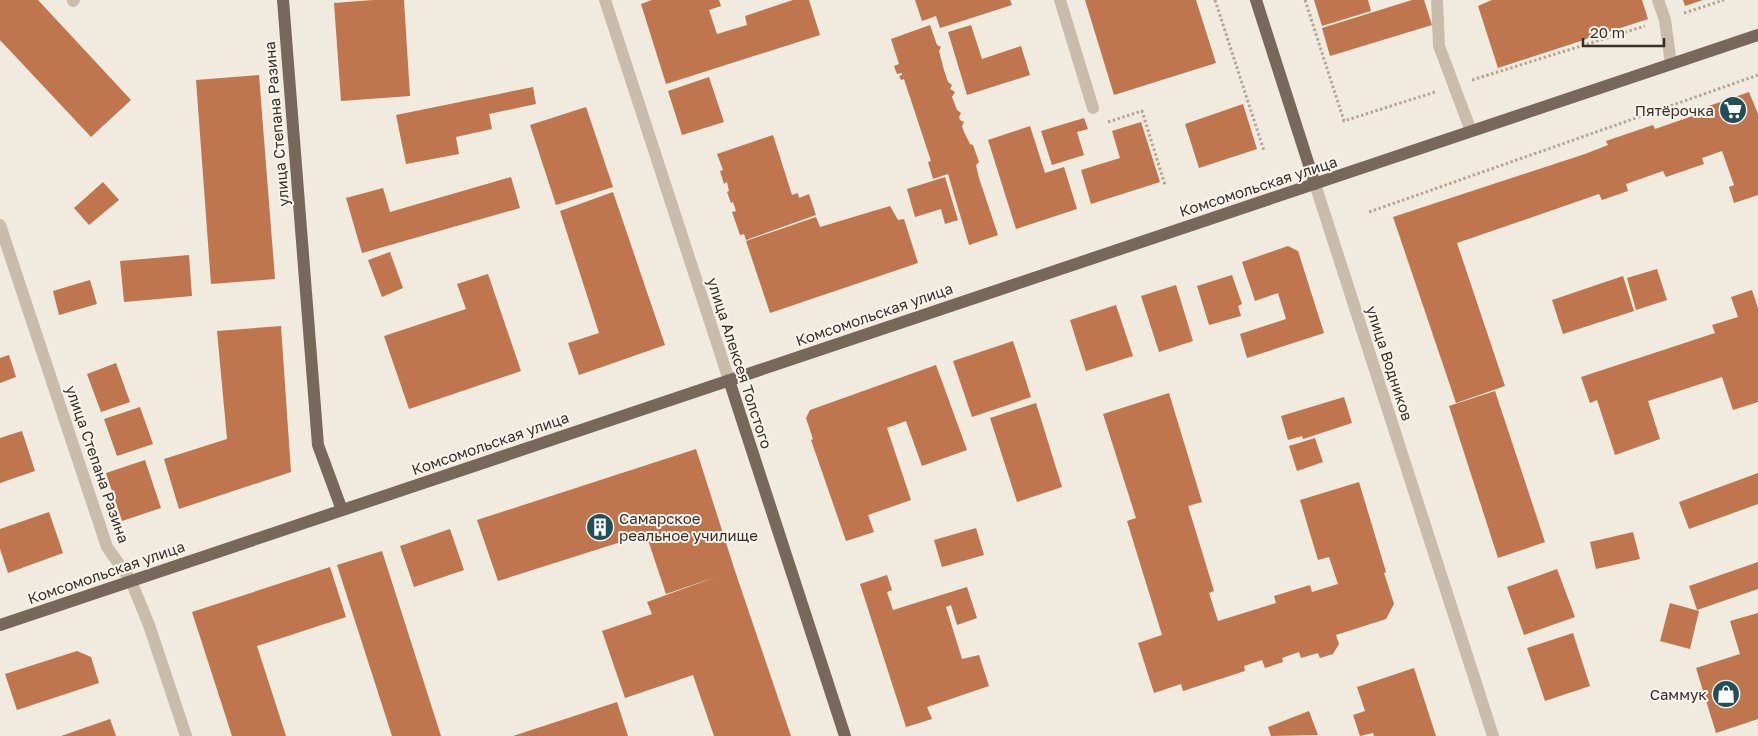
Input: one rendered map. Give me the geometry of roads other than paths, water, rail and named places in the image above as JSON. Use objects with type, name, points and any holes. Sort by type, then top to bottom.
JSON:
[{"type":"main road","name":"улица Степана Разина","points":[[283,0],[318,445],[342,510]]},
{"type":"main road","name":"улица Водников","points":[[1256,0],[1315,184]]},
{"type":"main road","name":"Комсомольская улица","points":[[0,625],[1758,35]]},
{"type":"main road","name":"улица Алексея Толстого","points":[[729,380],[845,736]]},
{"type":"street","name":"улица Алексея Толстого","points":[[605,0],[729,380]]},
{"type":"street","points":[[1060,0],[1099,110]]},
{"type":"street","points":[[1437,0],[1439,46],[1471,131]]},
{"type":"street","points":[[1658,0],[1665,20],[1670,64]]},
{"type":"street","name":"улица Водников","points":[[1315,184],[1493,736]]},
{"type":"street","name":"улица Степана Разина","points":[[0,225],[108,547],[131,582],[149,625],[186,736]]},
{"type":"place","name":"Пятёрочка","points":[[1733,110]]},
{"type":"place","name":"Самарское реальное училище","points":[[600,527]]},
{"type":"place","name":"Саммук","points":[[1726,694]]}]
